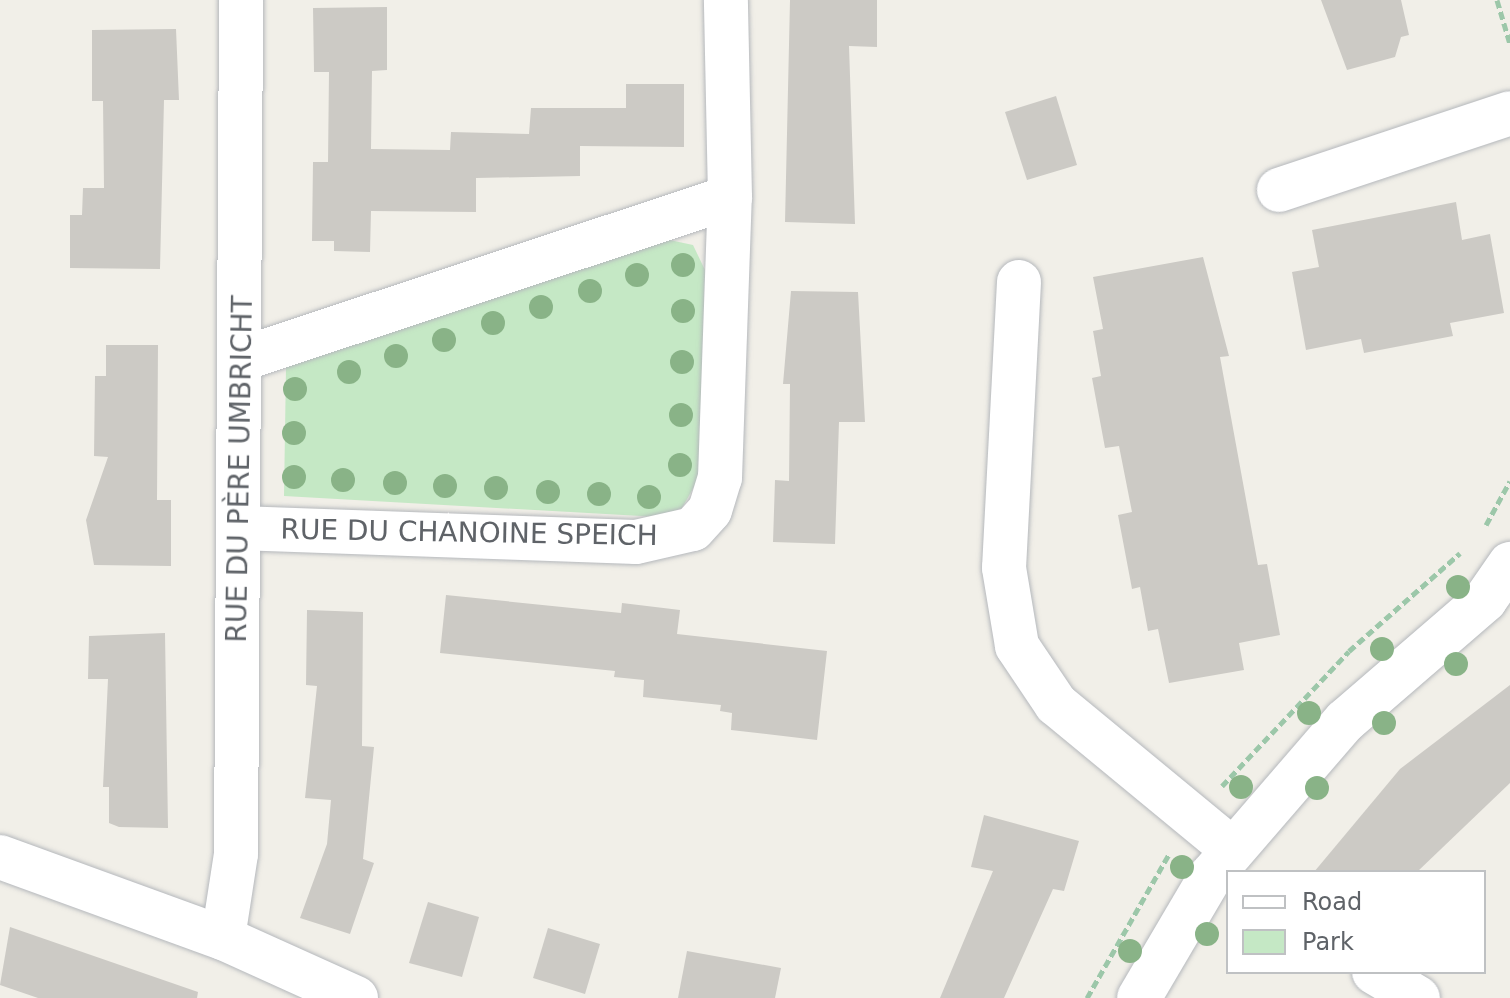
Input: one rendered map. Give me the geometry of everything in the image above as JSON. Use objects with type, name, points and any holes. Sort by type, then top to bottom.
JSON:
[{"type":"street","name":"RUE DU PÈRE UMBRICHT","points":[[223,938],[236,854],[242,359],[241,0]]},
{"type":"street","name":"RUE DU CHANOINE SPEICH","points":[[238,528],[636,542],[693,529],[710,510],[720,478],[730,197],[726,0]]},
{"type":"street","points":[[1279,190],[1510,113]]},
{"type":"street","points":[[242,359],[730,197]]},
{"type":"street","points":[[1019,282],[1004,568],[1017,646],[1056,704],[1224,870]]},
{"type":"street","points":[[1139,998],[1224,870],[1345,721],[1485,600],[1510,564]]},
{"type":"street","points":[[0,857],[223,938],[356,998]]},
{"type":"street","points":[[1377,974],[1418,998]]},
{"type":"path","points":[[1497,0],[1510,44]]},
{"type":"green space","points":[[665,239],[693,245],[705,270],[699,478],[682,508],[659,517],[284,496],[286,367]]},
{"type":"building","points":[[790,0],[877,0],[877,47],[849,46],[855,224],[785,222]]},
{"type":"building","points":[[1321,0],[1401,0],[1409,35],[1401,37],[1395,57],[1347,70]]},
{"type":"building","points":[[387,7],[387,70],[372,71],[371,149],[450,150],[451,132],[529,134],[531,108],[626,108],[626,84],[684,84],[684,147],[580,146],[580,176],[476,178],[476,212],[371,211],[370,252],[334,251],[334,241],[312,241],[313,162],[328,162],[329,72],[314,72],[313,8]]},
{"type":"building","points":[[176,29],[179,100],[164,100],[160,269],[70,268],[70,215],[82,215],[83,188],[104,188],[103,101],[92,101],[92,30]]},
{"type":"building","points":[[1056,96],[1077,165],[1027,180],[1005,112]]},
{"type":"building","points":[[1456,202],[1462,240],[1490,234],[1504,313],[1450,323],[1453,336],[1364,353],[1361,339],[1306,350],[1292,272],[1319,267],[1312,230]]},
{"type":"building","points":[[1203,257],[1229,356],[1220,357],[1258,565],[1267,564],[1280,635],[1239,643],[1244,670],[1169,683],[1158,629],[1148,631],[1140,587],[1132,589],[1118,515],[1132,512],[1119,446],[1105,448],[1092,378],[1101,376],[1093,331],[1103,329],[1093,277]]},
{"type":"building","points":[[791,291],[858,292],[865,422],[839,422],[835,544],[773,542],[775,480],[789,481],[790,384],[783,384]]},
{"type":"building","points":[[106,345],[158,345],[157,500],[171,500],[171,566],[94,565],[86,520],[108,457],[94,456],[95,376],[106,376]]},
{"type":"building","points":[[446,595],[621,613],[622,603],[680,610],[677,634],[827,651],[817,740],[731,730],[732,713],[720,711],[721,705],[643,697],[644,680],[614,677],[615,671],[440,653]]},
{"type":"building","points":[[307,610],[363,612],[362,746],[374,747],[363,859],[374,863],[350,934],[300,918],[327,844],[331,800],[305,798],[317,686],[306,685]]},
{"type":"building","points":[[165,633],[168,828],[119,827],[109,823],[109,787],[103,787],[108,679],[88,679],[89,636]]},
{"type":"building","points":[[1510,685],[1510,783],[1419,870],[1316,870],[1400,769]]},
{"type":"building","points":[[984,815],[1079,841],[1064,891],[1053,889],[1004,998],[940,998],[993,871],[971,867]]},
{"type":"building","points":[[428,902],[479,917],[462,977],[409,963]]},
{"type":"building","points":[[10,927],[198,992],[197,998],[38,998],[0,985]]},
{"type":"building","points":[[548,928],[600,944],[585,994],[533,978]]},
{"type":"building","points":[[687,951],[781,968],[775,998],[678,998]]}]
